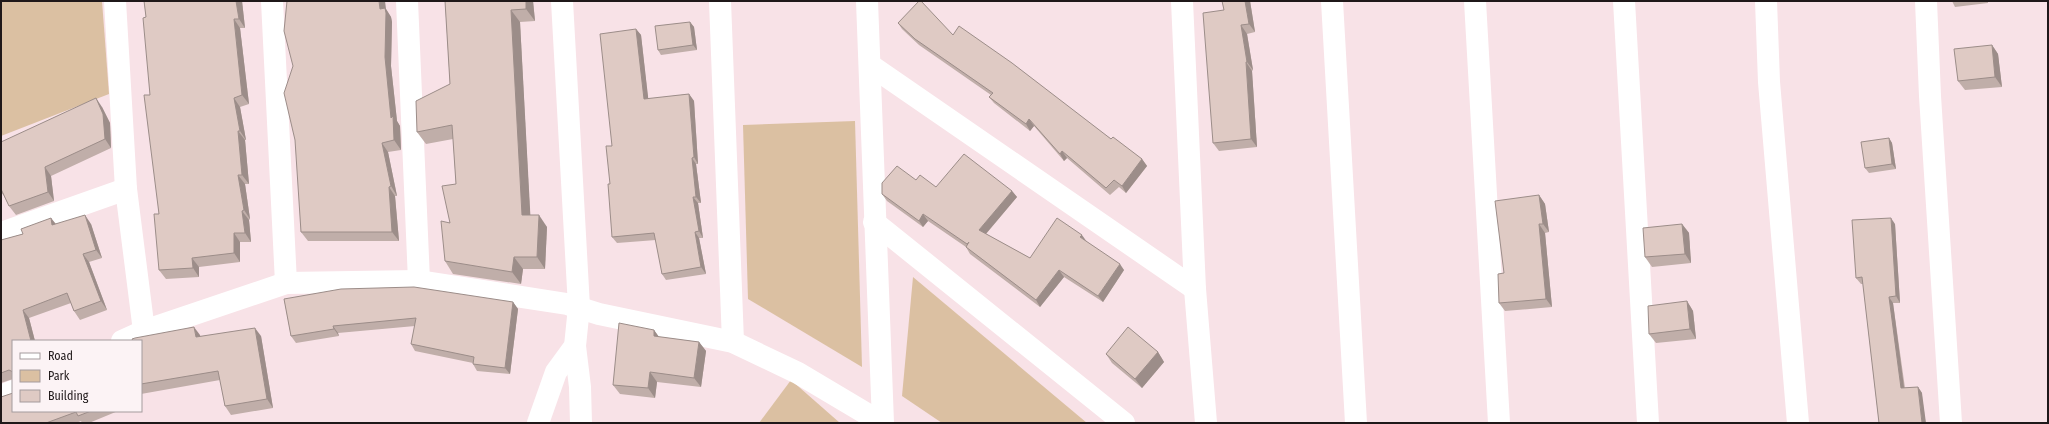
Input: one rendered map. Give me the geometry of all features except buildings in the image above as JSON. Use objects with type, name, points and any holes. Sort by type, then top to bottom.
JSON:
[{"type":"street","points":[[115,1],[126,189],[144,331]]},
{"type":"street","points":[[272,1],[286,284]]},
{"type":"street","points":[[407,1],[418,281]]},
{"type":"street","points":[[562,1],[579,307],[575,346],[580,387],[581,423]]},
{"type":"street","points":[[720,1],[733,342]]},
{"type":"street","points":[[867,1],[882,423]]},
{"type":"street","points":[[1182,1],[1195,289],[1206,423]]},
{"type":"street","points":[[1332,1],[1356,423]]},
{"type":"street","points":[[1475,1],[1499,423]]},
{"type":"street","points":[[1624,1],[1648,423]]},
{"type":"street","points":[[1766,1],[1769,82],[1798,423]]},
{"type":"street","points":[[1926,1],[1930,96],[1951,423]]},
{"type":"street","points":[[870,65],[1195,289]]},
{"type":"street","points":[[1,232],[126,189]]},
{"type":"street","points":[[874,222],[1124,423]]},
{"type":"street","points":[[124,340],[144,331],[286,284],[418,281],[579,307],[599,314],[733,342],[798,373],[882,423]]},
{"type":"street","points":[[538,423],[556,372],[575,346]]},
{"type":"street","points":[[1,396],[12,391]]},
{"type":"green space","points":[[1,1],[102,1],[109,94],[1,136]]},
{"type":"green space","points":[[855,121],[862,367],[748,299],[743,125]]},
{"type":"green space","points":[[913,277],[1087,423],[942,423],[902,396]]},
{"type":"green space","points":[[791,380],[840,423],[759,423]]}]
